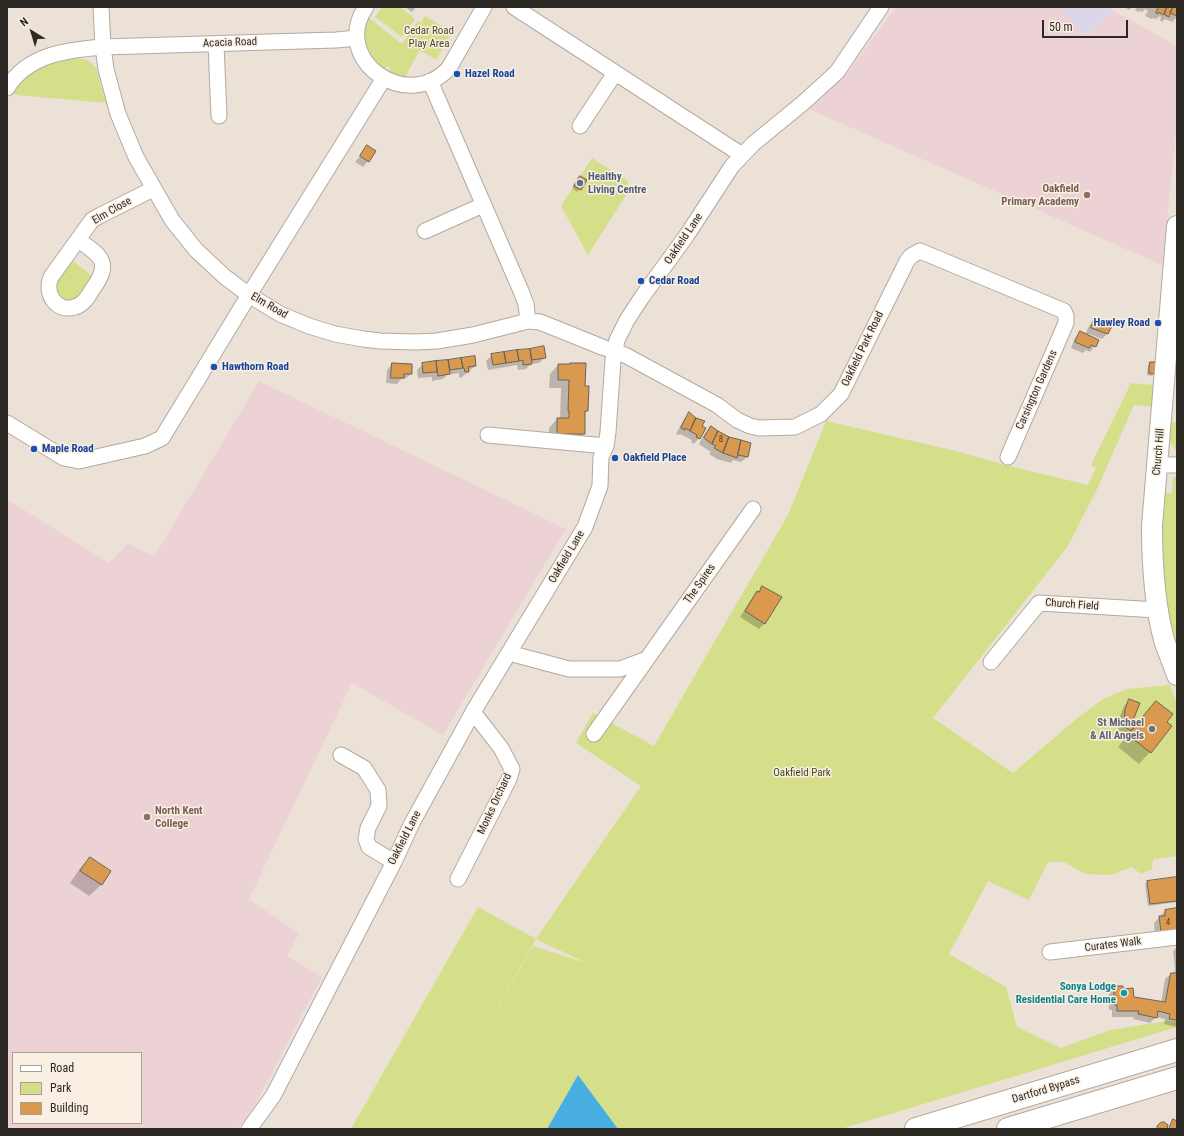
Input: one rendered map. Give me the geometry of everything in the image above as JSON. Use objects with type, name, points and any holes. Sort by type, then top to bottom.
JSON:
[{"type":"highway","name":"Dartford Bypass","points":[[916,1129],[1177,1050]]},
{"type":"highway","points":[[1008,1129],[1177,1078]]},
{"type":"main road","name":"Church Hill","points":[[1177,226],[1168,323],[1167,465],[1152,526],[1154,588],[1164,641],[1177,675]]},
{"type":"street","name":"Elm Road","points":[[101,7],[103,48],[108,79],[120,121],[130,146],[153,189],[175,224],[196,250],[220,273],[249,295],[285,316],[310,326],[344,336],[380,341],[409,342],[450,339],[479,334],[528,321],[546,324],[614,351]]},
{"type":"street","points":[[366,7],[362,13],[358,27],[358,48],[364,59],[384,78],[403,85],[413,86],[443,75],[449,68],[484,7]]},
{"type":"street","points":[[514,7],[742,155]]},
{"type":"street","name":"Oakfield Lane","points":[[249,1129],[273,1096],[394,862],[412,823],[474,712],[584,527],[600,486],[601,458],[606,446],[614,351],[618,337],[633,310],[688,235],[727,174],[742,155],[762,136],[803,104],[836,72],[881,7]]},
{"type":"street","name":"Acacia Road","points":[[103,48],[358,38]]},
{"type":"street","points":[[216,44],[219,116]]},
{"type":"street","points":[[7,88],[19,72],[44,58],[66,51],[103,48]]},
{"type":"street","points":[[580,126],[615,73]]},
{"type":"street","points":[[7,423],[64,458],[79,461],[145,446],[162,438],[384,78]]},
{"type":"street","points":[[430,81],[524,299],[528,321]]},
{"type":"street","name":"Elm Close","points":[[78,240],[96,217],[153,189]]},
{"type":"street","points":[[425,231],[483,205]]},
{"type":"street","name":"Oakfield Park Road","points":[[614,351],[625,355],[717,405],[736,420],[750,426],[759,428],[795,427],[821,414],[841,394],[907,261],[911,256],[920,251],[1064,311],[1066,323]]},
{"type":"street","name":"Carsington Gardens","points":[[1008,457],[1066,323]]},
{"type":"street","points":[[488,435],[606,446]]},
{"type":"street","name":"The Spires","points":[[594,734],[753,509]]},
{"type":"street","name":"Church Field","points":[[991,662],[1039,602],[1158,610]]},
{"type":"street","points":[[509,653],[569,669],[620,669],[647,659]]},
{"type":"street","name":"Monks Orchard","points":[[458,879],[509,779],[512,769],[501,748],[474,712]]},
{"type":"street","points":[[340,755],[364,768],[378,790],[379,806],[368,828],[366,839],[369,847],[394,862]]},
{"type":"street","name":"Curates Walk","points":[[1050,952],[1177,937]]},
{"type":"shaded area","name":"Oakfield Primary Academy","points":[[896,7],[1063,7],[1084,37],[1114,11],[1177,46],[1177,126],[1162,265],[809,109],[847,74]]},
{"type":"shaded area","points":[[1063,7],[1107,7],[1114,11],[1083,37]]},
{"type":"shaded area","name":"North Kent College","points":[[259,381],[566,529],[443,735],[352,683],[249,899],[299,934],[287,956],[322,977],[253,1109],[237,1129],[7,1129],[7,499],[109,563],[128,543],[154,557]]},
{"type":"green space","points":[[382,7],[400,7],[415,19],[402,37],[375,17]]},
{"type":"green space","name":"Cedar Road Play Area","points":[[425,16],[452,32],[436,60],[420,50],[405,77],[386,74],[390,68],[387,66],[383,72],[372,59],[364,44],[363,33],[368,17],[402,44],[418,21],[421,23]]},
{"type":"green space","points":[[73,58],[88,60],[96,68],[106,103],[17,95],[12,93],[23,77],[28,73],[47,64]]},
{"type":"green space","points":[[592,158],[628,181],[628,192],[588,255],[561,206]]},
{"type":"green space","points":[[68,257],[97,280],[70,306],[51,290]]},
{"type":"green space","name":"Oakfield Park","points":[[1131,383],[1154,385],[1153,407],[1134,405],[1098,487],[1068,546],[933,718],[1013,773],[1075,720],[1103,699],[1127,689],[1170,685],[1177,704],[1177,856],[1153,859],[1152,869],[1141,874],[1132,867],[1111,875],[1086,874],[1067,864],[1068,862],[1048,862],[1029,900],[988,881],[949,954],[1006,987],[1017,1027],[1061,1048],[1110,1030],[1166,1021],[1177,1022],[1177,1027],[841,1129],[618,1129],[578,1075],[547,1129],[351,1129],[478,907],[536,939],[641,786],[576,743],[593,713],[654,746],[788,515],[826,421],[960,452],[1005,465],[1088,485],[1096,468],[1091,465]],"holes":[[[1129,699],[1140,703],[1132,723],[1136,726],[1156,701],[1173,714],[1167,722],[1172,726],[1151,753],[1131,731],[1124,726],[1125,710]],[[536,939],[586,963],[533,946],[463,1069]]]},
{"type":"green space","points":[[1169,422],[1177,422],[1177,452],[1168,439]]},
{"type":"green space","points":[[1173,477],[1177,477],[1177,646],[1165,596],[1162,567],[1162,522],[1164,493],[1172,493]]},
{"type":"water","points":[[578,1075],[618,1129],[547,1129]]},
{"type":"building","points":[[1159,7],[1167,7],[1163,15],[1159,12],[1158,14],[1156,13]]},
{"type":"building","points":[[1167,7],[1173,7],[1169,17],[1165,15]]},
{"type":"building","points":[[1173,7],[1177,7],[1177,16],[1170,13]]},
{"type":"building","points":[[367,145],[376,151],[369,162],[360,156]]},
{"type":"building","name":"Healthy Living Centre","points":[[580,176],[587,180],[581,190],[574,186]]},
{"type":"building","points":[[1094,319],[1112,326],[1108,334],[1091,328]]},
{"type":"building","points":[[1080,331],[1099,340],[1096,347],[1091,345],[1089,348],[1075,342]]},
{"type":"building","points":[[544,346],[546,358],[532,360],[530,349]]},
{"type":"building","points":[[530,349],[532,364],[523,365],[523,360],[519,361],[517,350]]},
{"type":"building","points":[[517,350],[519,361],[506,363],[504,352]]},
{"type":"building","points":[[504,352],[506,363],[493,365],[491,354]]},
{"type":"building","points":[[475,356],[476,366],[468,367],[469,372],[465,372],[461,358]]},
{"type":"building","points":[[461,358],[463,368],[450,370],[448,360]]},
{"type":"building","points":[[448,360],[450,374],[438,376],[436,361]]},
{"type":"building","points":[[436,361],[437,372],[423,373],[422,363]]},
{"type":"building","points":[[1150,362],[1156,362],[1155,374],[1149,373]]},
{"type":"building","points":[[392,363],[412,364],[412,374],[404,374],[404,378],[391,378]]},
{"type":"building","points":[[586,363],[585,386],[589,386],[588,411],[585,411],[585,434],[557,434],[557,418],[569,418],[569,380],[558,380],[558,364]]},
{"type":"building","points":[[689,412],[696,418],[690,431],[686,428],[685,430],[681,428]]},
{"type":"building","points":[[696,418],[705,421],[702,426],[706,428],[700,439],[696,437],[697,435],[690,431]]},
{"type":"building","points":[[711,426],[718,431],[712,444],[704,438]]},
{"type":"building","points":[[718,431],[729,437],[723,453],[714,448],[716,446],[712,444]]},
{"type":"building","points":[[729,437],[741,440],[737,458],[723,453]]},
{"type":"building","points":[[741,440],[751,443],[748,457],[738,455]]},
{"type":"building","points":[[762,586],[782,597],[765,624],[745,611],[757,591],[759,592]]},
{"type":"building","points":[[1129,699],[1140,703],[1132,723],[1136,726],[1131,731],[1124,726],[1125,710]]},
{"type":"building","name":"St Michael & All Angels","points":[[1156,701],[1173,714],[1167,722],[1172,726],[1151,753],[1128,735]]},
{"type":"building","points":[[90,857],[111,871],[102,885],[80,871]]},
{"type":"building","points":[[1177,877],[1177,901],[1150,904],[1147,881]]},
{"type":"building","points":[[1177,908],[1177,930],[1161,932],[1159,916],[1165,916],[1165,910]]},
{"type":"building","name":"Sonya Lodge Residential Care Home","points":[[1171,973],[1177,973],[1177,1020],[1169,1019],[1170,1014],[1158,1011],[1157,1018],[1138,1014],[1139,1011],[1117,1011],[1117,1005],[1114,1005],[1114,986],[1123,986],[1123,989],[1133,988],[1134,997],[1165,1002]]},
{"type":"building","points":[[1173,1119],[1177,1121],[1177,1129],[1169,1129]]},
{"type":"building","points":[[1164,1122],[1168,1125],[1167,1129],[1157,1129],[1157,1126],[1160,1123]]},
{"type":"place","name":"Hazel Road","points":[[457,74]]},
{"type":"place","name":"Healthy Living Centre","points":[[580,183]]},
{"type":"place","name":"Oakfield Primary Academy","points":[[1087,195]]},
{"type":"place","name":"Cedar Road","points":[[641,281]]},
{"type":"place","name":"Hawley Road","points":[[1158,323]]},
{"type":"place","name":"Hawthorn Road","points":[[214,367]]},
{"type":"place","name":"Maple Road","points":[[34,449]]},
{"type":"place","name":"Oakfield Place","points":[[615,458]]},
{"type":"place","name":"St Michael & All Angels","points":[[1152,729]]},
{"type":"place","name":"North Kent College","points":[[147,817]]},
{"type":"place","name":"Sonya Lodge Residential Care Home","points":[[1124,993]]}]
